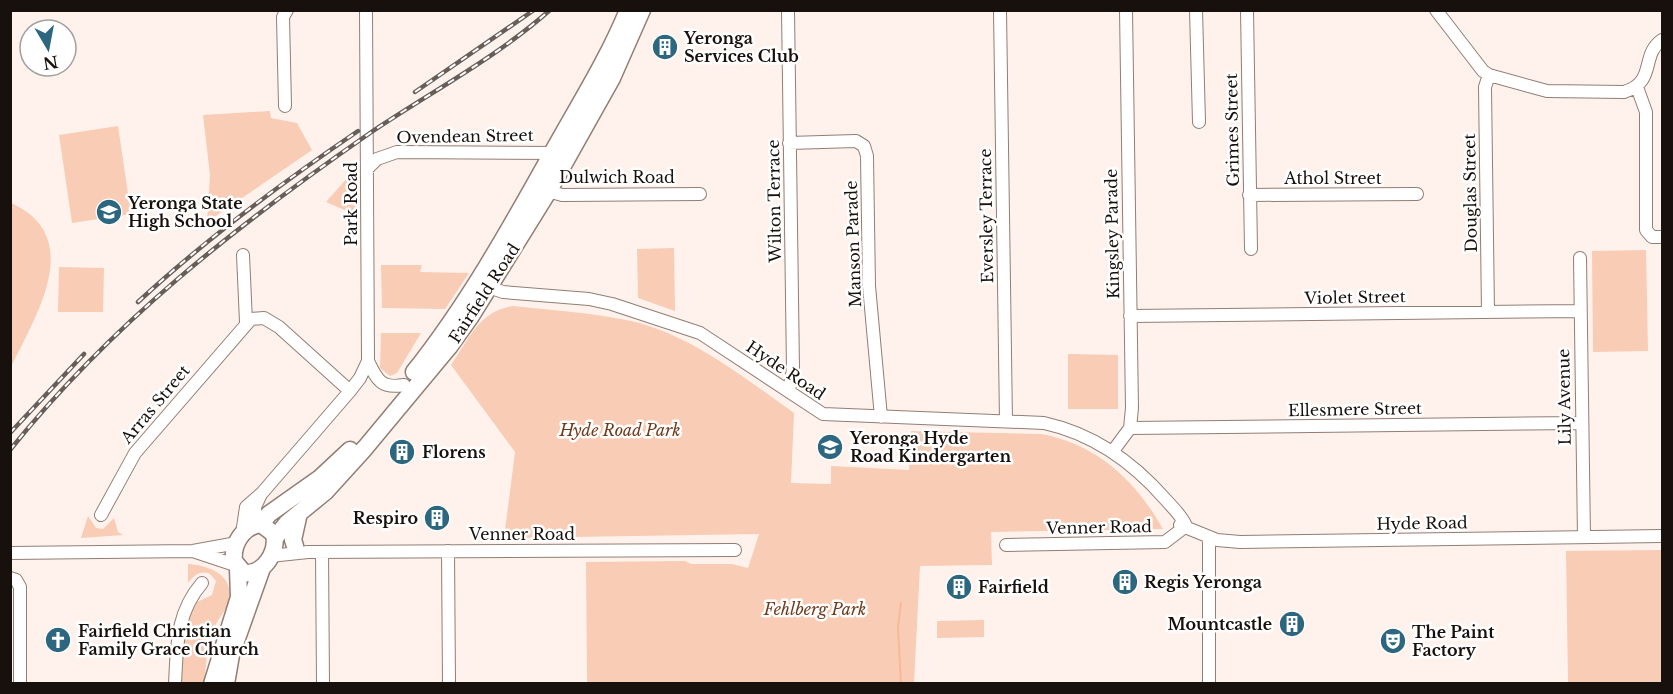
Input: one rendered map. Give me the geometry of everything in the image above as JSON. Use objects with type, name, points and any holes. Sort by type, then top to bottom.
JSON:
[{"type":"main road","name":"Fairfield Road","points":[[226,684],[231,655],[270,551],[299,513],[325,492],[450,347],[483,285],[542,189],[627,10]]},
{"type":"main road","name":"Fairfield Road","points":[[560,153],[612,78],[642,10]]},
{"type":"main road","name":"Fairfield Road","points":[[249,531],[338,462],[404,385],[483,285]]},
{"type":"main road","points":[[299,513],[293,538],[302,549]]},
{"type":"main road","points":[[212,684],[222,644],[237,603],[236,567],[233,556],[249,531],[271,529],[270,551],[248,574],[236,567]]},
{"type":"street","points":[[285,106],[283,17],[287,10]]},
{"type":"street","name":"Park Road","points":[[350,391],[360,378],[368,361],[366,10]]},
{"type":"street","name":"Wilton Terrace","points":[[788,10],[793,369],[789,391]]},
{"type":"street","name":"Eversley Terrace","points":[[1000,10],[1006,421]]},
{"type":"street","name":"Kingsley Parade","points":[[1126,10],[1132,408],[1130,428]]},
{"type":"street","points":[[1196,10],[1199,122]]},
{"type":"street","name":"Grimes Street","points":[[1247,10],[1251,249]]},
{"type":"street","points":[[1436,10],[1483,71],[1489,75],[1556,92],[1624,92],[1637,87],[1645,78],[1654,47],[1662,40]]},
{"type":"street","name":"Douglas Street","points":[[1488,312],[1485,87],[1489,75]]},
{"type":"street","points":[[1637,87],[1646,112],[1646,230],[1652,237],[1662,237]]},
{"type":"street","name":"Manson Parade","points":[[789,143],[856,141],[864,146],[867,156],[869,286],[881,417]]},
{"type":"street","name":"Ovendean Street","points":[[368,168],[377,159],[397,152],[560,153]]},
{"type":"street","name":"Dulwich Road","points":[[542,189],[562,195],[700,194]]},
{"type":"street","name":"Athol Street","points":[[1249,195],[1417,194]]},
{"type":"street","points":[[10,553],[193,551],[249,531],[255,507],[262,493],[350,391],[279,327],[264,318],[251,319],[246,322],[243,255]]},
{"type":"street","name":"Lily Avenue","points":[[1580,258],[1580,423],[1584,537]]},
{"type":"street","name":"Hyde Road","points":[[483,285],[503,292],[589,300],[661,319],[700,333],[823,414],[1044,423],[1067,428],[1113,452],[1145,479],[1148,488],[1179,524],[1209,538],[1240,542],[1662,536]]},
{"type":"street","name":"Violet Street","points":[[1130,316],[1580,310]]},
{"type":"street","name":"Arras Street","points":[[101,515],[135,453],[246,322]]},
{"type":"street","points":[[368,361],[381,384],[389,387],[404,385]]},
{"type":"street","name":"Ellesmere Street","points":[[1130,428],[1580,423]]},
{"type":"street","points":[[1113,452],[1130,428]]},
{"type":"street","name":"Venner Road","points":[[1006,545],[1165,542],[1185,526]]},
{"type":"street","points":[[1209,538],[1209,684]]},
{"type":"street","name":"Venner Road","points":[[270,551],[302,549],[322,552],[735,550]]},
{"type":"street","points":[[448,550],[449,684]]},
{"type":"street","points":[[193,551],[236,567]]},
{"type":"street","points":[[322,552],[323,684]]},
{"type":"street","points":[[15,581],[20,684]]},
{"type":"street","points":[[163,684],[175,683],[180,622],[188,601],[202,583]]},
{"type":"green space","points":[[270,111],[271,118],[297,123],[312,150],[207,222],[210,175],[203,115]]},
{"type":"green space","points":[[118,126],[131,214],[72,223],[59,135]]},
{"type":"green space","points":[[356,168],[356,215],[326,202]]},
{"type":"green space","points":[[11,203],[34,218],[46,236],[51,257],[42,302],[11,367]]},
{"type":"green space","points":[[674,248],[675,311],[638,298],[637,249]]},
{"type":"green space","points":[[1646,250],[1648,351],[1593,352],[1592,251]]},
{"type":"green space","points":[[381,265],[422,265],[420,272],[469,273],[445,309],[382,308]]},
{"type":"green space","points":[[59,267],[104,268],[103,312],[58,312]]},
{"type":"green space","name":"Hyde Road Park","points":[[513,306],[631,321],[675,336],[717,359],[794,413],[791,483],[831,484],[831,466],[909,470],[911,431],[1041,434],[1080,446],[1113,467],[1140,495],[1163,529],[991,532],[992,565],[920,566],[914,683],[587,683],[586,562],[685,561],[691,564],[732,564],[748,568],[759,534],[504,538],[515,452],[451,365],[483,320],[501,309]]},
{"type":"green space","points":[[381,333],[421,333],[397,373],[390,376],[380,368]]},
{"type":"green space","points":[[1068,354],[1118,355],[1118,409],[1068,409]]},
{"type":"green space","points":[[88,516],[96,528],[103,529],[114,518],[118,532],[123,535],[81,538]]},
{"type":"green space","points":[[1662,550],[1662,683],[1568,683],[1566,551]]},
{"type":"green space","points":[[188,564],[211,569],[218,573],[228,584],[230,592],[228,604],[215,625],[207,656],[204,683],[182,684],[183,633],[195,603],[212,595],[216,581],[210,574],[200,573],[188,583]]},
{"type":"green space","points":[[984,620],[984,637],[937,638],[937,621]]},
{"type":"waterway","points":[[901,603],[898,627],[901,684]]},
{"type":"railway","points":[[415,92],[534,10]]},
{"type":"railway","points":[[10,450],[91,360],[178,278],[224,240],[320,168],[507,44],[550,10]]},
{"type":"railway","points":[[138,302],[245,212],[358,131]]},
{"type":"railway","points":[[10,433],[84,354]]},
{"type":"place","name":"Yeronga Services Club","points":[[665,47]]},
{"type":"place","name":"Yeronga State High School","points":[[109,212]]},
{"type":"place","name":"Yeronga Hyde Road Kindergarten","points":[[830,447]]},
{"type":"place","name":"Florens","points":[[402,452]]},
{"type":"place","name":"Respiro","points":[[437,518]]},
{"type":"place","name":"Regis Yeronga","points":[[1125,582]]},
{"type":"place","name":"Fairfield","points":[[959,587]]},
{"type":"place","name":"Mountcastle","points":[[1292,624]]},
{"type":"place","name":"Fairfield Christian Family Grace Church","points":[[58,640]]},
{"type":"place","name":"The Paint Factory","points":[[1393,641]]},
{"type":"park label","name":"Fehlberg Park","points":[[815,609]]}]
